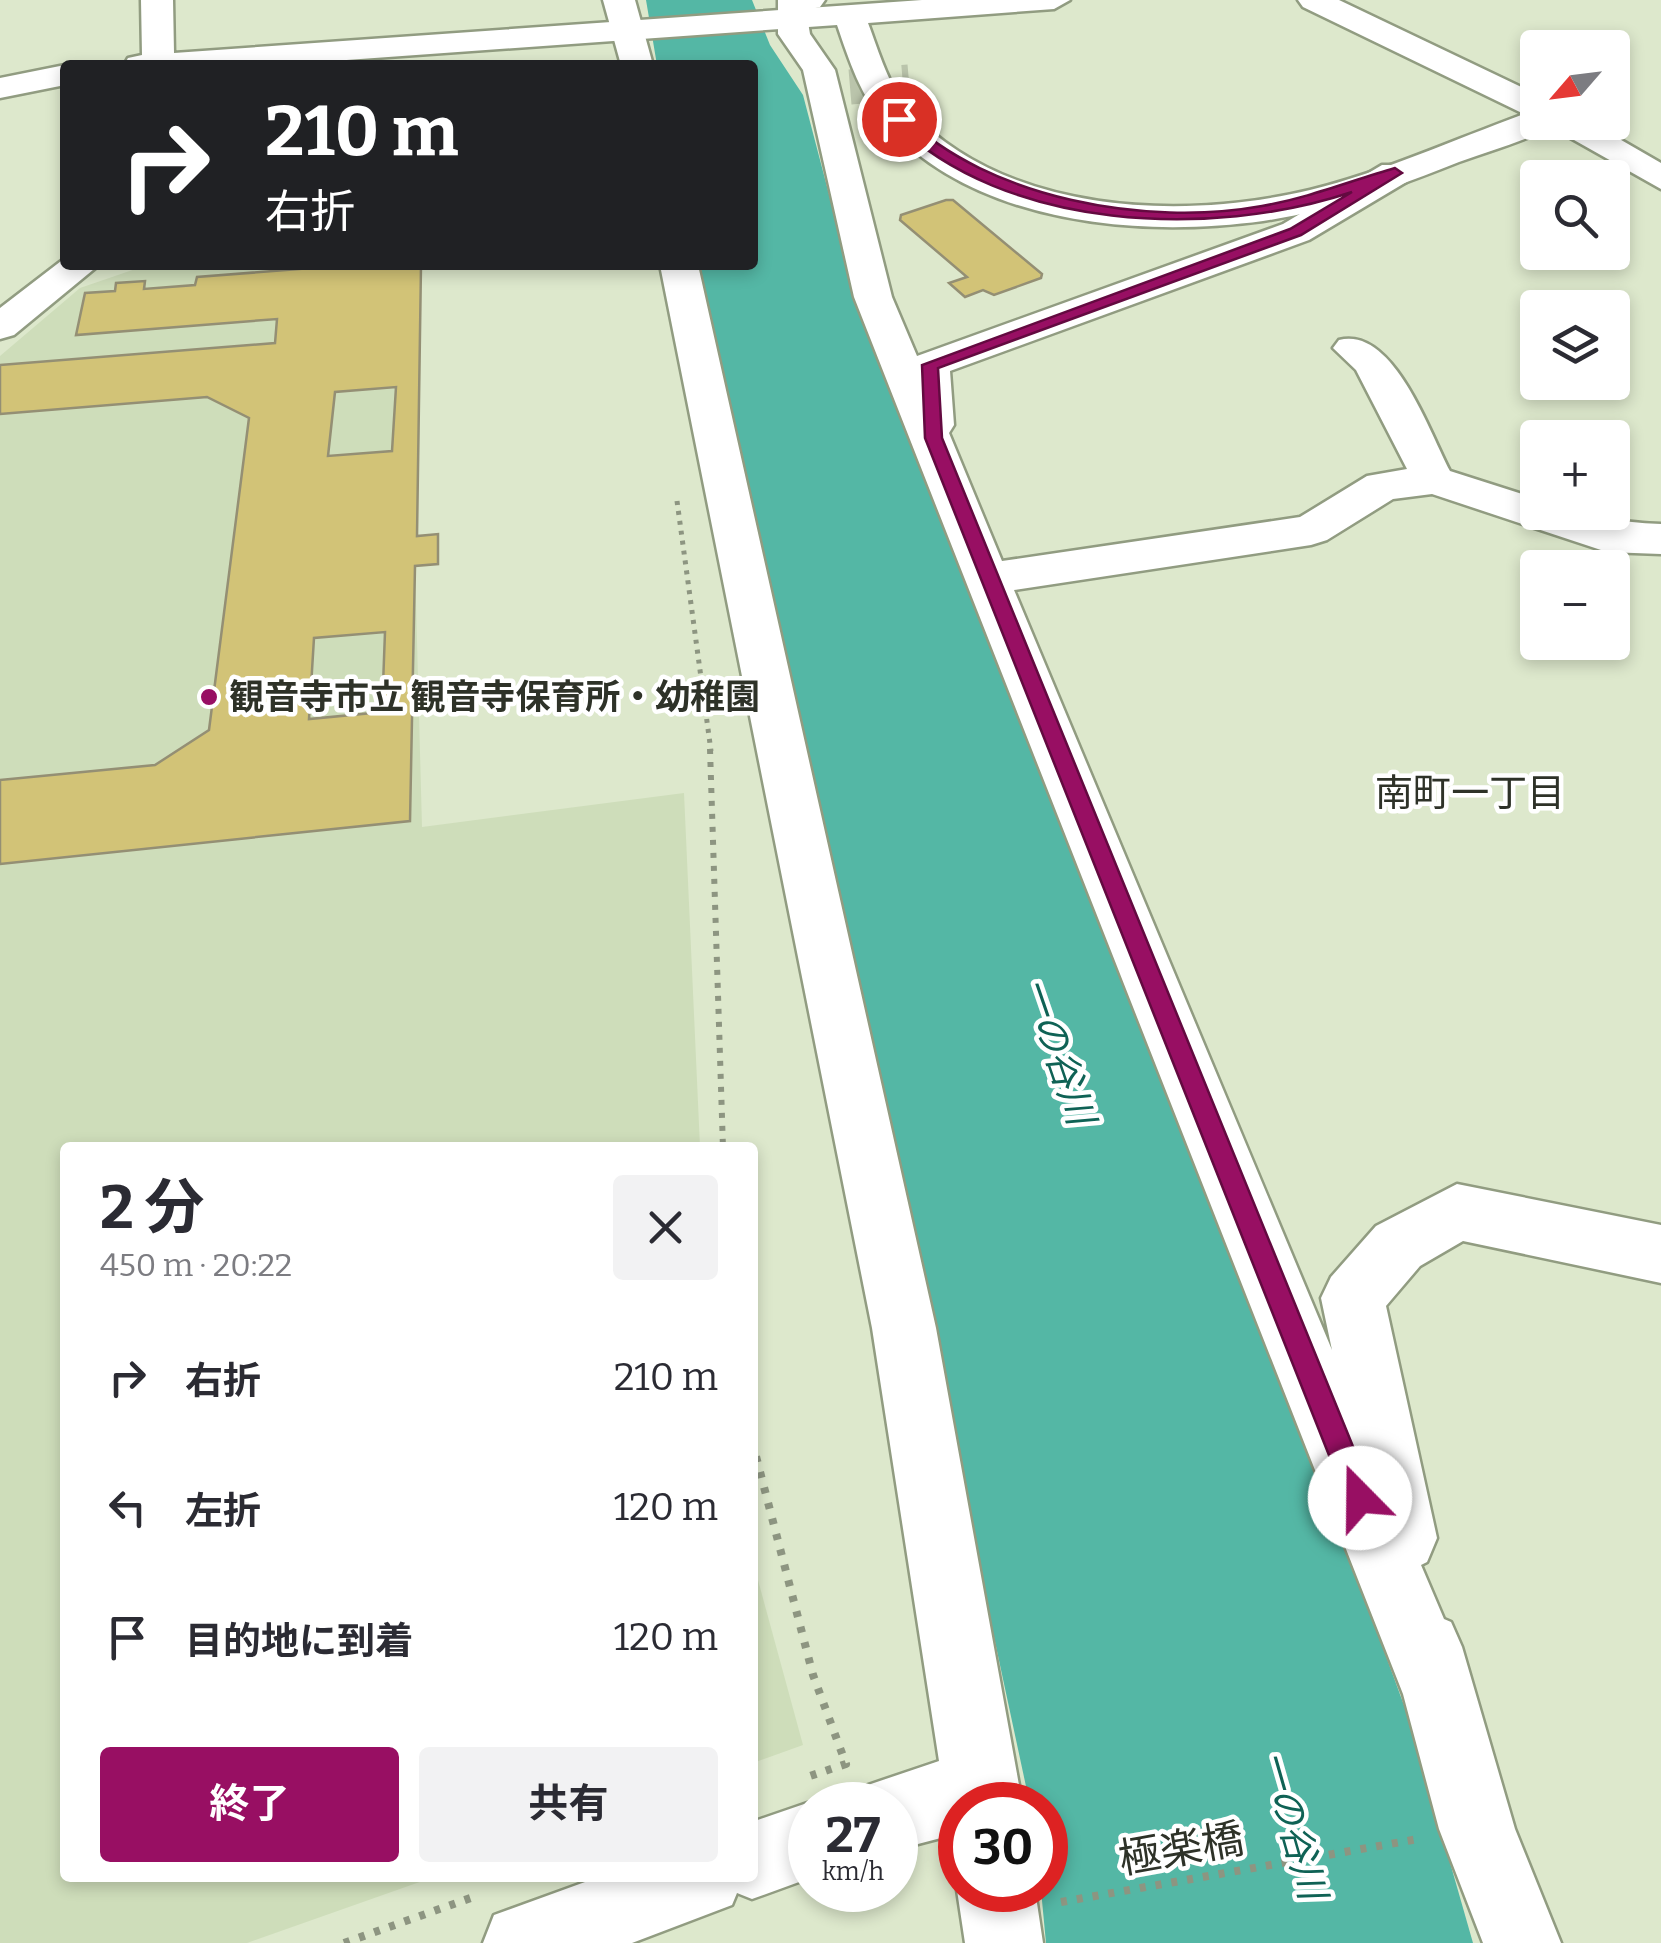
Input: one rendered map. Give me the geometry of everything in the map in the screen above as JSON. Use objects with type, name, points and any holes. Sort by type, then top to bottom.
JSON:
[{"type":"street","points":[[150,60],[157,0]]},
{"type":"street","points":[[269,60],[625,15],[849,15],[1054,0]]},
{"type":"street","points":[[1314,0],[1520,99]]},
{"type":"street","points":[[793,12],[814,36],[835,48],[850,87]]},
{"type":"street","points":[[793,12],[819,70],[873,297],[934,438],[1434,1682]]},
{"type":"street","points":[[625,15],[636,60]]},
{"type":"street","points":[[849,15],[877,89],[930,149],[975,176],[1035,196],[1098,210],[1164,216],[1258,212],[1316,199],[1520,128]]},
{"type":"street","points":[[0,88],[60,75]]},
{"type":"street","points":[[1596,140],[1661,178]]},
{"type":"street","points":[[934,438],[930,365],[1296,232],[1344,211],[1395,173]]},
{"type":"street","points":[[0,326],[73,270]]},
{"type":"street","points":[[680,270],[904,1328],[981,1782]]},
{"type":"street","points":[[1353,348],[1373,363],[1434,480]]},
{"type":"street","points":[[990,578],[1311,530],[1382,486],[1434,480],[1607,537],[1661,539]]},
{"type":"street","points":[[1522,1943],[1478,1828],[1434,1682],[1353,1298],[1398,1246],[1457,1212],[1661,1254]]},
{"type":"street","points":[[758,1855],[788,1824]]},
{"type":"street","points":[[506,1917],[685,1882]]},
{"type":"path","points":[[676,500],[711,755],[723,1142]]},
{"type":"path","points":[[758,1463],[813,1675],[846,1764],[829,1782]]},
{"type":"path","name":"極楽橋","points":[[999,1925],[1406,1841]]},
{"type":"path","points":[[344,1943],[506,1917]]},
{"type":"shaded area","points":[[132,270],[421,270],[415,566],[422,827],[684,793],[700,1142],[60,1142],[60,1882],[420,1882],[247,1943],[0,1943],[0,356],[80,288]]},
{"type":"shaded area","points":[[758,1580],[803,1745],[758,1761]]},
{"type":"water","name":"一の谷川","points":[[646,0],[752,0],[770,45],[803,95],[858,305],[1269,1336],[1409,1719],[1473,1943],[1046,1943],[1043,1912],[1068,1912],[1068,1782],[1025,1782],[701,270],[758,270],[758,60],[656,60]]},
{"type":"building","points":[[953,200],[1042,274],[1041,278],[994,295],[983,290],[965,297],[949,283],[967,277],[900,220],[901,215]]},
{"type":"building","points":[[286,270],[421,270],[417,536],[438,534],[438,564],[415,566],[410,821],[0,864],[0,780],[155,765],[209,730],[249,418],[207,397],[0,414],[0,365],[275,343],[277,319],[76,335],[85,293],[115,291],[116,283],[145,281],[144,289],[195,285],[197,277]],"holes":[[[396,387],[392,451],[328,456],[335,392]],[[385,632],[382,712],[309,719],[314,638]]]},
{"type":"tunnel","points":[[850,87],[909,82]]},
{"type":"place","name":"観音寺市立 観音寺保育所・幼稚園","points":[[209,697]]},
{"type":"district","name":"南町一丁目","points":[[1470,793]]},
{"type":"route","points":[[899,119],[930,149],[975,176],[1035,196],[1098,210],[1164,216],[1258,212],[1316,199],[1395,173],[1296,232],[930,365],[934,438],[1360,1498]]}]
